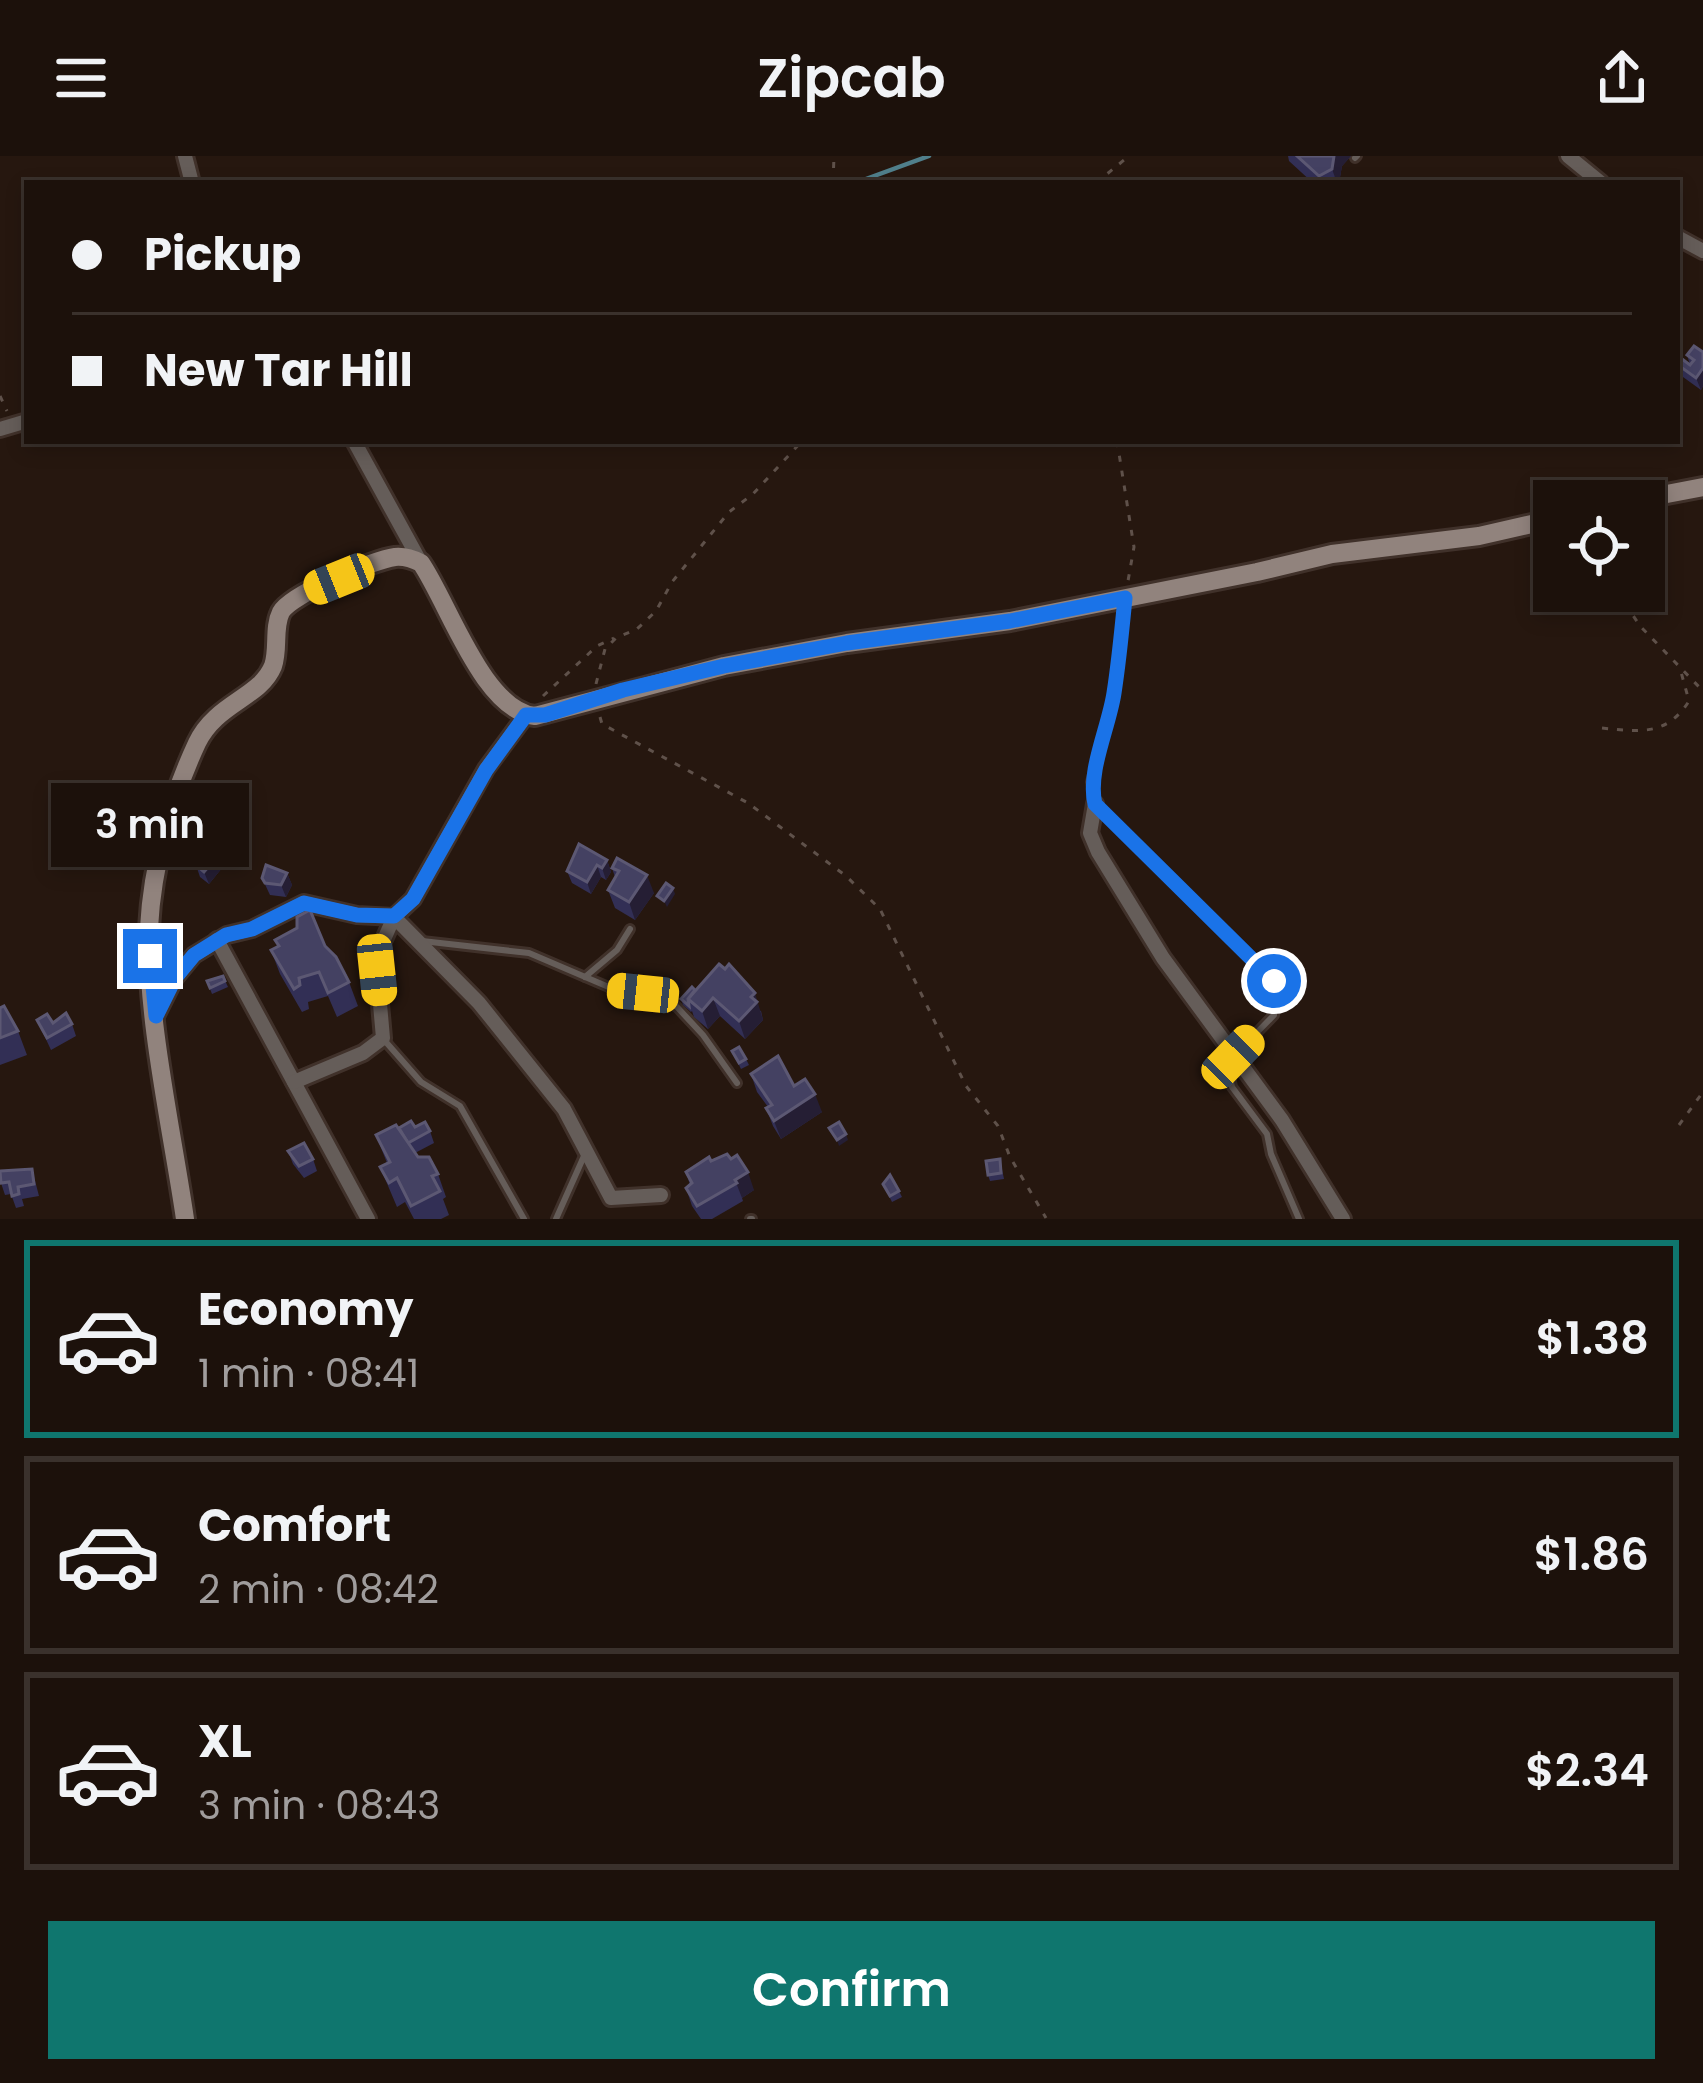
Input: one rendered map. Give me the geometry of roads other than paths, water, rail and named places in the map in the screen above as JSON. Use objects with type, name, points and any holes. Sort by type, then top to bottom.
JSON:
[{"type":"street","points":[[1568,156],[1597,180]]},
{"type":"street","points":[[356,444],[495,692],[508,707],[526,715],[545,715],[745,662],[1010,621],[1332,554],[1479,536],[1533,524]]},
{"type":"street","points":[[1665,494],[1703,487]]},
{"type":"street","points":[[185,1219],[156,1016],[150,913],[164,842],[193,753],[213,717],[259,685],[272,669],[282,609],[298,596],[392,557],[421,563]]},
{"type":"street","points":[[294,1082],[364,1053],[383,1039],[378,958],[394,916],[413,899],[486,770],[526,715]]},
{"type":"street","points":[[1095,804],[1090,833],[1098,852],[1163,958],[1282,1120],[1343,1219]]},
{"type":"street","points":[[156,1016],[184,964],[217,940],[304,903],[357,915],[394,916],[479,1003],[565,1109],[611,1198],[661,1195]]},
{"type":"street","points":[[217,940],[368,1219]]},
{"type":"lane","points":[[1125,598],[1114,693],[1091,782],[1095,804],[1274,981],[1274,1015],[1233,1057],[1229,1072],[1232,1087],[1267,1134],[1299,1219]]},
{"type":"lane","points":[[585,977],[617,950],[630,929]]},
{"type":"lane","points":[[418,940],[529,953],[618,991],[660,997],[677,1007],[737,1083]]},
{"type":"lane","points":[[383,1039],[421,1082],[460,1106],[524,1219]]},
{"type":"lane","points":[[556,1219],[586,1150]]},
{"type":"waterway","points":[[863,180],[929,156]]}]
